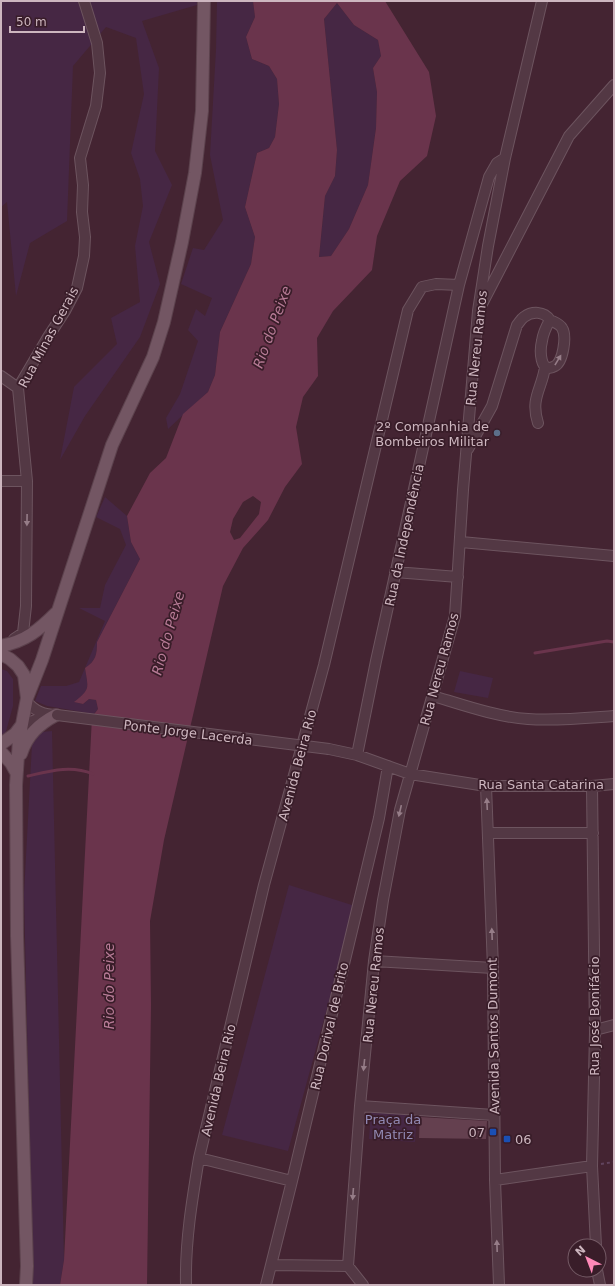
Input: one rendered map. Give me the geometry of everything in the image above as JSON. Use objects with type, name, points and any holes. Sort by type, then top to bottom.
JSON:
[{"type":"main road","points":[[26,1285],[27,1266],[17,928],[16,772],[21,726],[26,699],[42,660],[112,445],[153,357],[164,322],[182,242],[195,173],[202,111],[204,1]]},
{"type":"main road","points":[[26,699],[24,675],[18,666],[2,649],[38,631],[57,612]]},
{"type":"main road","points":[[16,772],[26,741],[38,726],[54,715]]},
{"type":"main road","points":[[1,744],[15,734],[21,726]]},
{"type":"main road","points":[[1,752],[11,763],[16,772]]},
{"type":"street","name":"Rua Minas Gerais","points":[[2,649],[23,633],[25,624],[27,481],[18,388],[65,311],[77,288],[84,256],[85,237],[82,212],[83,185],[80,158],[96,106],[100,74],[97,43],[84,1]]},
{"type":"street","name":"Rua Nereu Ramos","points":[[348,1266],[360,1106],[374,961],[383,900],[398,818],[455,616],[466,452],[478,311],[488,246],[505,158],[542,1]]},
{"type":"street","points":[[478,311],[569,136],[614,85]]},
{"type":"street","name":"Rua da Independência","points":[[356,754],[459,285],[489,177],[497,163],[505,158]]},
{"type":"street","name":"Avenida Beira Rio","points":[[186,1285],[186,1266],[192,1203],[199,1158],[264,885],[324,665],[408,310],[422,287],[436,284],[459,285]]},
{"type":"street","points":[[466,452],[492,406],[517,325],[524,317],[532,313],[540,313],[547,316],[550,320],[562,327],[564,333],[562,354],[556,366],[550,368],[545,367]]},
{"type":"street","points":[[538,423],[535,415],[536,394],[542,380],[545,367],[542,364],[541,358],[541,342],[545,328],[550,320]]},
{"type":"street","points":[[1,376],[18,388]]},
{"type":"street","points":[[1,481],[27,481]]},
{"type":"street","points":[[461,542],[614,556]]},
{"type":"street","points":[[395,572],[458,577]]},
{"type":"street","points":[[433,696],[478,710],[528,719],[579,719],[614,716]]},
{"type":"street","name":"Ponte Jorge Lacerda","points":[[26,699],[39,712],[54,715],[329,749]]},
{"type":"street","points":[[21,726],[54,715]]},
{"type":"street","name":"Rua Santa Catarina","points":[[329,749],[356,754],[410,774],[486,786],[592,786],[614,784]]},
{"type":"street","name":"Rua Dorival de Brito","points":[[266,1285],[379,818],[388,766]]},
{"type":"street","name":"Avenida Santos Dumont","points":[[486,786],[493,968],[495,1180],[499,1285]]},
{"type":"street","name":"Rua José Bonifácio","points":[[592,786],[595,1030],[592,1166],[596,1238]]},
{"type":"street","points":[[488,833],[593,833]]},
{"type":"street","points":[[374,961],[493,968]]},
{"type":"street","points":[[595,1030],[614,1025]]},
{"type":"street","points":[[360,1106],[494,1115]]},
{"type":"street","points":[[199,1158],[292,1181]]},
{"type":"street","points":[[495,1180],[592,1166]]},
{"type":"street","points":[[272,1264],[348,1266],[363,1285]]},
{"type":"green space","points":[[1,1],[197,1],[197,5],[142,21],[159,68],[155,151],[172,185],[149,242],[160,284],[140,337],[85,416],[60,460],[74,387],[117,344],[111,318],[140,302],[135,246],[143,206],[140,179],[131,153],[144,94],[136,38],[106,27],[73,66],[67,221],[30,243],[16,296],[7,202],[1,207]]},
{"type":"green space","points":[[217,1],[253,1],[255,17],[246,37],[252,59],[269,66],[277,79],[279,104],[275,137],[269,148],[257,153],[245,207],[255,237],[251,264],[220,332],[215,375],[208,392],[168,429],[166,418],[180,394],[198,341],[188,330],[196,309],[205,316],[212,298],[181,284],[193,248],[204,250],[223,220],[210,155]]},
{"type":"green space","points":[[337,3],[354,25],[378,40],[381,56],[373,68],[377,92],[376,128],[368,185],[349,229],[331,256],[319,257],[325,196],[335,176],[337,150],[324,19]]},
{"type":"green space","points":[[105,497],[127,516],[131,542],[140,559],[97,642],[94,660],[85,668],[87,688],[84,694],[75,702],[83,704],[89,699],[96,700],[98,709],[94,714],[47,706],[35,701],[41,686],[66,686],[79,682],[105,621],[79,608],[100,608],[105,585],[126,545],[120,529],[96,517]]},
{"type":"green space","points":[[1,669],[7,671],[13,679],[13,706],[5,735],[1,735]]},
{"type":"green space","points":[[460,671],[493,678],[488,698],[454,692]]},
{"type":"green space","points":[[52,731],[64,1260],[60,1285],[32,1285],[24,894],[32,744],[41,732]]},
{"type":"green space","points":[[289,885],[355,906],[288,1151],[222,1135]]},
{"type":"green space","name":"Praça da Matriz","points":[[371,1110],[417,1114],[415,1142],[369,1139]]},
{"type":"water","name":"Rio do Peixe","points":[[253,1],[385,1],[429,72],[436,116],[427,156],[400,181],[377,236],[372,270],[333,311],[317,338],[318,376],[303,397],[296,427],[302,464],[285,487],[268,520],[243,548],[223,586],[164,840],[150,921],[151,1005],[147,1285],[60,1285],[64,1260],[92,717],[98,709],[96,700],[89,699],[83,704],[74,702],[86,691],[87,684],[85,668],[94,660],[97,642],[140,559],[131,542],[127,516],[150,473],[166,458],[183,414],[208,392],[215,375],[220,332],[251,264],[255,237],[245,207],[257,153],[269,148],[275,137],[279,104],[277,79],[269,66],[252,59],[246,37],[255,17]],"holes":[[[337,3],[354,25],[378,40],[381,56],[373,68],[377,92],[376,128],[368,185],[349,229],[331,256],[319,257],[325,196],[335,176],[337,150],[324,19]],[[253,496],[261,502],[259,514],[240,538],[234,540],[230,532],[233,519],[243,502]]]},
{"type":"building","points":[[420,1117],[487,1121],[486,1139],[419,1138]]},
{"type":"waterway","points":[[535,653],[607,641],[614,642]]},
{"type":"waterway","points":[[28,776],[69,769],[85,771],[93,774]]},
{"type":"place","name":"2º Companhia de Bombeiros Militar","points":[[497,433]]},
{"type":"place","name":"07","points":[[493,1132]]},
{"type":"place","name":"06","points":[[507,1139]]}]
